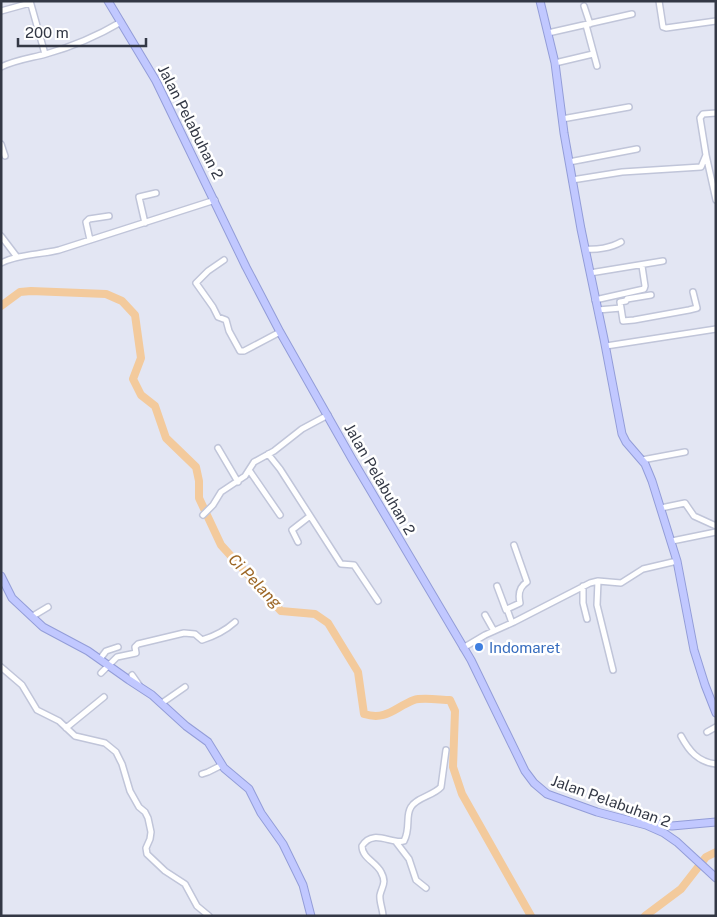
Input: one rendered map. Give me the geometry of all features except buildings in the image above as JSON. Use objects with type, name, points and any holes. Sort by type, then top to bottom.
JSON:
[{"type":"street","name":"Jalan Pelabuhan 2","points":[[108,1],[156,81],[246,267],[280,332],[463,648],[531,780],[547,794],[597,812],[657,830],[671,837],[716,878]]},
{"type":"street","points":[[540,1],[555,63],[572,180],[623,436],[648,470],[661,508],[678,561],[694,650],[716,714]]},
{"type":"street","points":[[659,1],[663,27],[716,21]]},
{"type":"street","points":[[1,11],[30,2],[45,54]]},
{"type":"street","points":[[584,6],[597,66]]},
{"type":"street","points":[[548,33],[632,14]]},
{"type":"street","points":[[1,67],[19,60],[45,54],[100,33],[121,22]]},
{"type":"street","points":[[555,63],[593,54]]},
{"type":"street","points":[[562,119],[628,107]]},
{"type":"street","points":[[716,113],[706,113],[701,117],[706,155],[716,200]]},
{"type":"street","points":[[1,144],[5,156]]},
{"type":"street","points":[[569,162],[637,149]]},
{"type":"street","points":[[572,180],[622,172],[701,167],[706,155]]},
{"type":"street","points":[[145,223],[139,197],[156,193]]},
{"type":"street","points":[[1,264],[17,257],[46,254],[215,200]]},
{"type":"street","points":[[90,240],[86,222],[89,219],[109,216]]},
{"type":"street","points":[[1,236],[17,257]]},
{"type":"street","points":[[585,248],[594,249],[621,242]]},
{"type":"street","points":[[224,260],[208,271],[196,284],[218,317],[226,320],[229,331],[240,351],[244,351],[280,332]]},
{"type":"street","points":[[590,273],[642,266],[663,261]]},
{"type":"street","points":[[596,300],[644,290],[642,266]]},
{"type":"street","points":[[651,295],[620,302],[623,321],[697,308],[693,292]]},
{"type":"street","points":[[598,310],[621,308]]},
{"type":"street","points":[[606,346],[716,328]]},
{"type":"street","points":[[202,514],[208,510],[221,492],[238,482],[252,464],[277,450],[302,429],[328,415]]},
{"type":"street","points":[[218,448],[238,482]]},
{"type":"street","points":[[642,460],[685,452]]},
{"type":"street","points":[[268,454],[341,564],[354,566],[378,601]]},
{"type":"street","points":[[249,470],[280,515]]},
{"type":"street","points":[[661,508],[685,503],[694,516],[716,526]]},
{"type":"street","points":[[298,542],[292,530],[310,516]]},
{"type":"street","points":[[672,541],[716,532]]},
{"type":"street","points":[[506,610],[520,603],[518,595],[520,586],[527,582],[514,545]]},
{"type":"street","points":[[463,648],[583,586],[598,581],[621,583],[643,568],[678,561]]},
{"type":"street","points":[[2,578],[12,598],[51,633],[83,648],[141,688],[208,742],[222,765],[249,789],[261,813],[286,849],[306,892],[311,916]]},
{"type":"street","points":[[598,581],[597,605],[614,670]]},
{"type":"street","points":[[497,586],[512,623]]},
{"type":"street","points":[[583,586],[583,603],[587,619]]},
{"type":"street","points":[[32,616],[48,607]]},
{"type":"street","points":[[485,615],[494,631]]},
{"type":"street","points":[[101,673],[117,658],[136,653],[134,647],[138,644],[184,633],[195,634],[202,640],[227,630],[235,622]]},
{"type":"street","points":[[100,660],[106,652],[118,647]]},
{"type":"street","points":[[1,667],[22,684],[35,708],[56,719],[75,736],[105,743],[116,752],[122,764],[130,791],[148,818],[150,838],[145,849],[147,854],[165,871],[185,884],[197,906],[209,916]]},
{"type":"street","points":[[132,675],[141,688]]},
{"type":"street","points":[[162,703],[185,687]]},
{"type":"street","points":[[66,728],[104,698]]},
{"type":"street","points":[[707,732],[716,726]]},
{"type":"street","points":[[681,736],[689,749],[700,760],[716,764]]},
{"type":"street","points":[[383,916],[380,896],[384,887],[383,876],[379,868],[363,853],[362,846],[367,841],[380,838],[402,842],[408,834],[409,814],[412,805],[441,787],[446,750]]},
{"type":"street","points":[[202,774],[222,765]]},
{"type":"street","points":[[597,812],[608,810],[667,826],[716,822]]},
{"type":"street","points":[[396,841],[409,859],[416,880],[426,888]]},
{"type":"waterway","name":"Ci Pelang","points":[[1,306],[20,292],[106,294],[122,301],[135,315],[141,358],[133,379],[141,395],[155,406],[166,438],[196,467],[199,481],[199,498],[221,545],[281,611],[315,614],[328,623],[358,672],[364,714],[379,716],[417,699],[450,700],[455,711],[453,767],[462,794],[531,916]]},
{"type":"waterway","name":"Ci Pelang","points":[[645,916],[681,889],[706,857],[716,852]]},
{"type":"place","name":"Indomaret","points":[[479,647]]}]
